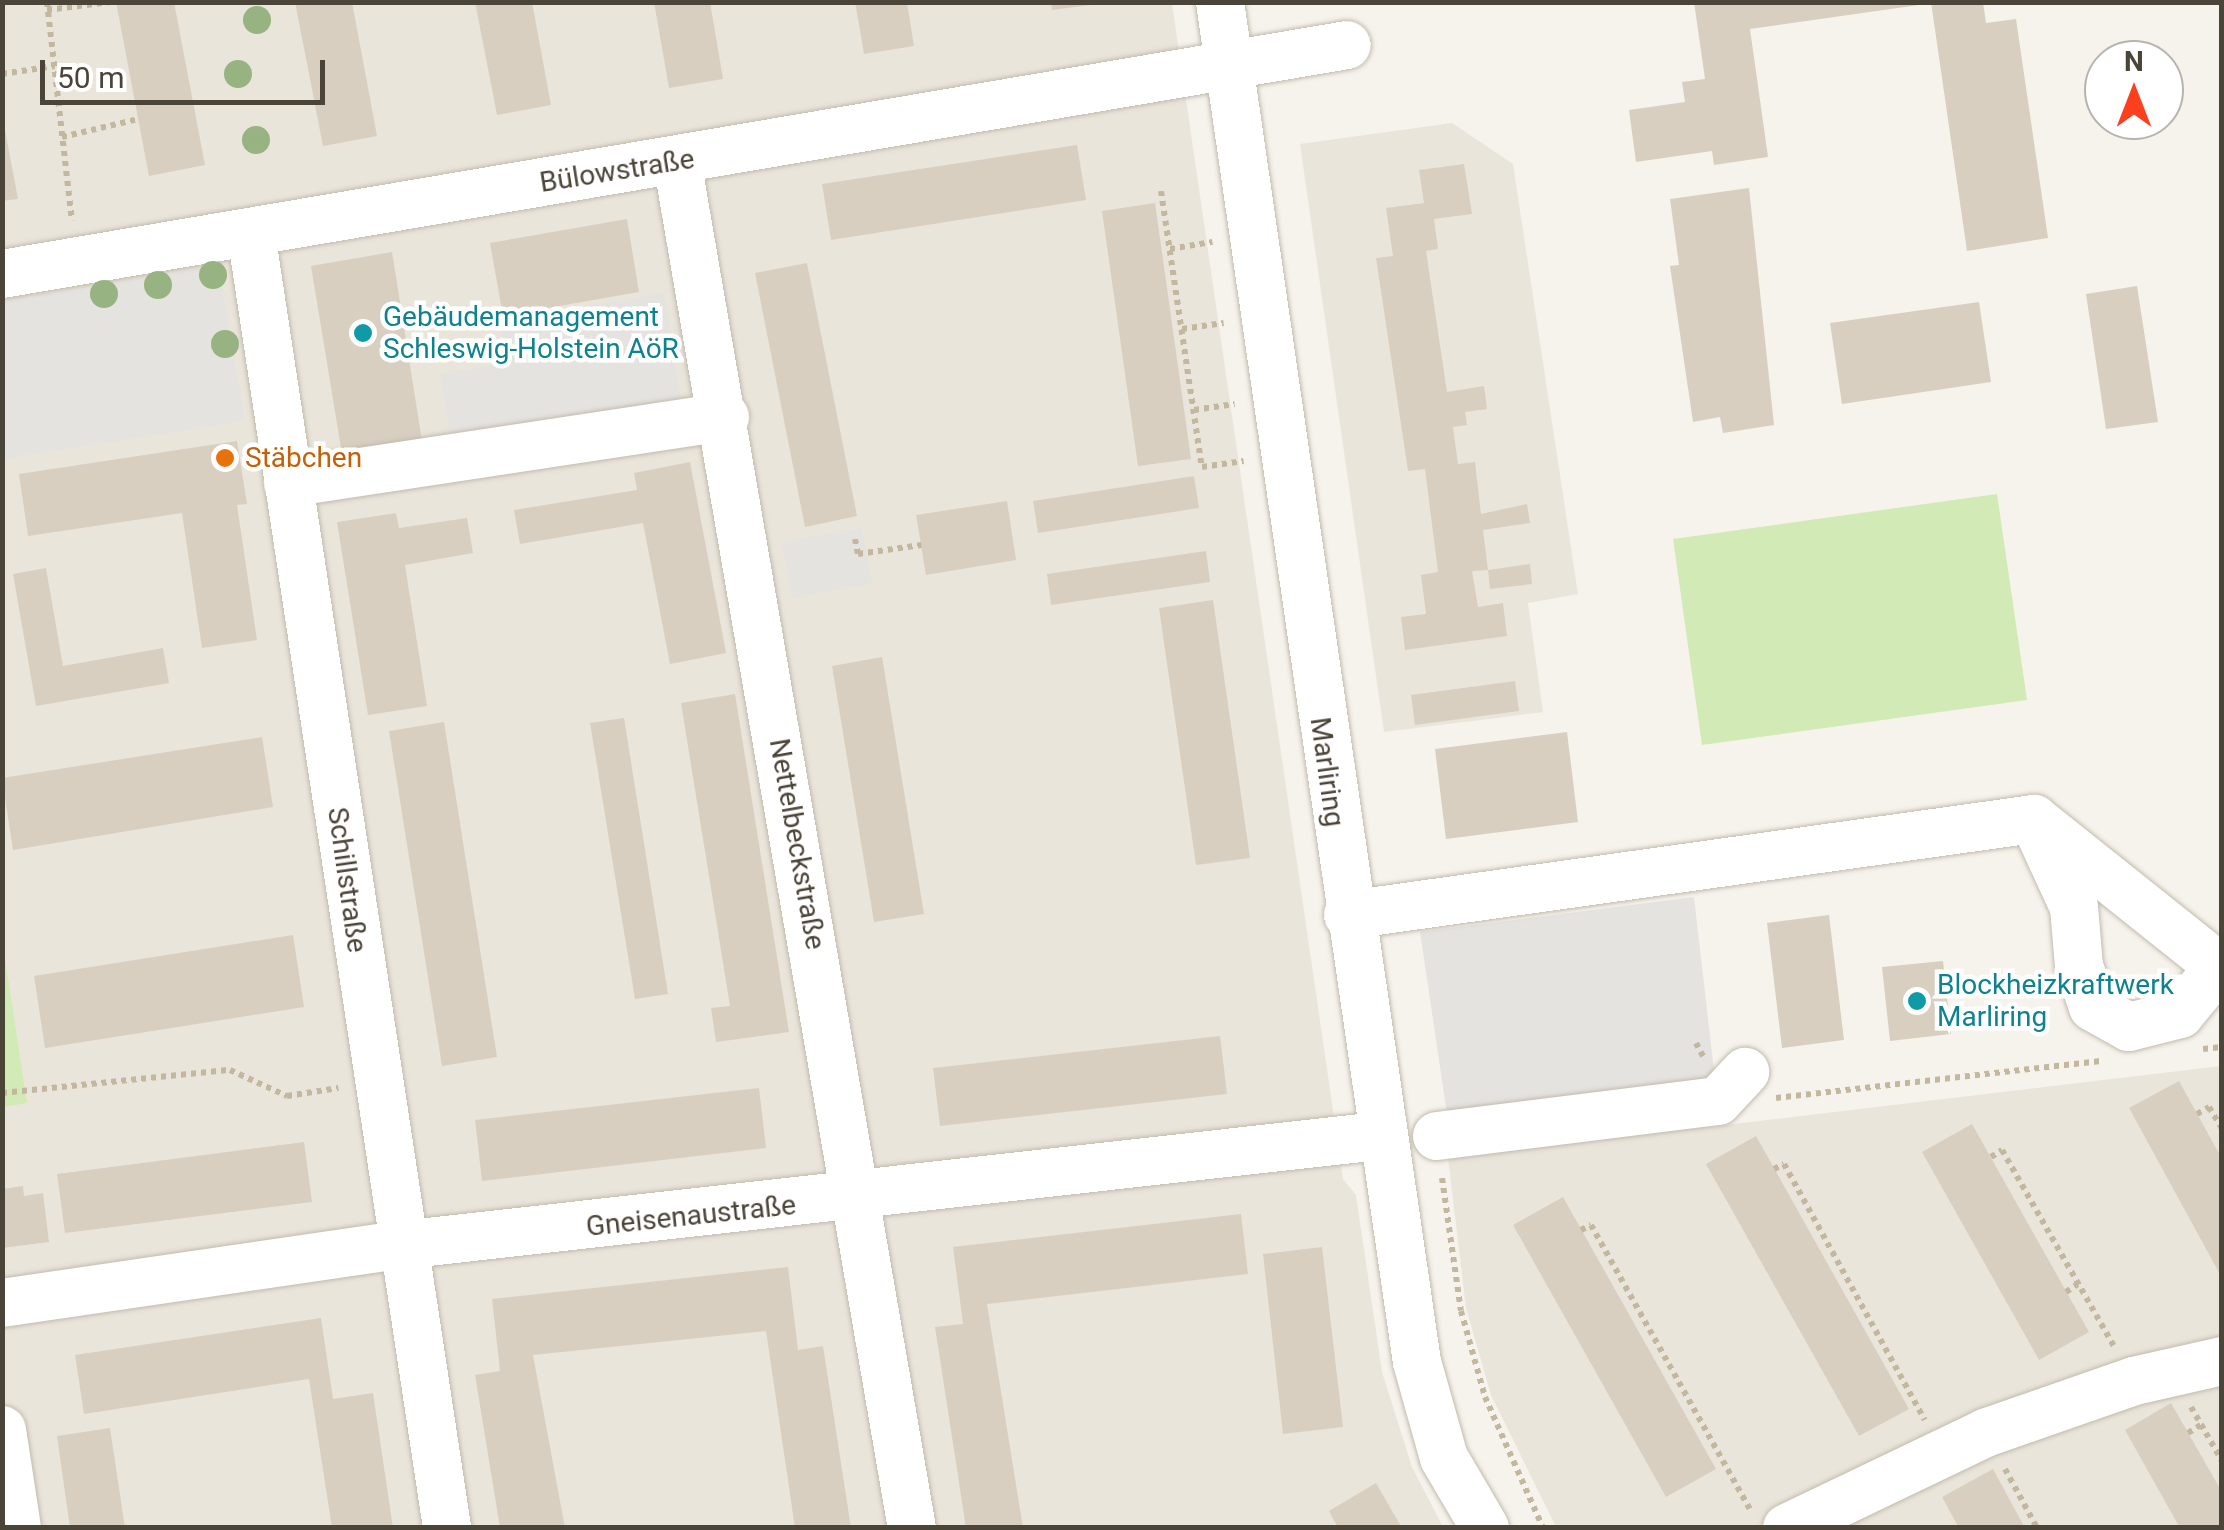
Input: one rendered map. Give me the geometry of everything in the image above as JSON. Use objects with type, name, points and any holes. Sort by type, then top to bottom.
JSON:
[{"type":"street","name":"Marliring","points":[[1220,2],[1379,1136],[1417,1362],[1444,1458],[1485,1528]]},
{"type":"street","name":"Bülowstraße","points":[[2,274],[1347,45]]},
{"type":"street","name":"Nettelbeckstraße","points":[[676,161],[725,418],[912,1528]]},
{"type":"street","name":"Schillstraße","points":[[250,233],[446,1528]]},
{"type":"street","points":[[288,484],[725,418]]},
{"type":"street","points":[[1348,915],[2034,819],[2220,968],[2180,1014],[2130,1026],[2093,1007],[2079,966],[2074,907],[2034,819]]},
{"type":"street","points":[[1439,1156],[1718,1101],[1738,1080]]},
{"type":"street","name":"Gneisenaustraße","points":[[2,1303],[401,1246],[858,1198],[1379,1136]]},
{"type":"street","points":[[1813,1522],[1964,1442],[2153,1376],[2222,1360]]},
{"type":"street","points":[[2,1430],[17,1528]]},
{"type":"path","points":[[78,261],[47,6],[110,2]]},
{"type":"path","points":[[2,74],[54,66]]},
{"type":"path","points":[[62,137],[138,118]]},
{"type":"path","points":[[1162,191],[1202,467],[1244,461]]},
{"type":"path","points":[[1170,249],[1212,242]]},
{"type":"path","points":[[1182,328],[1224,323]]},
{"type":"path","points":[[1194,410],[1235,404]]},
{"type":"path","points":[[856,539],[858,554],[921,545]]},
{"type":"path","points":[[1696,1043],[1715,1078],[1738,1080],[1751,1101],[2104,1061]]},
{"type":"path","points":[[2182,1052],[2222,1047]]},
{"type":"path","points":[[2,1093],[230,1070],[287,1096],[377,1082]]},
{"type":"path","points":[[2196,1114],[2209,1106],[2222,1129]]},
{"type":"path","points":[[1991,1157],[2002,1150],[2078,1284],[2153,1376],[2202,1425],[2222,1461]]},
{"type":"path","points":[[1439,1156],[1461,1311],[1480,1380],[1542,1528]]},
{"type":"path","points":[[1774,1169],[1784,1164],[1895,1373],[2020,1496],[2037,1528]]},
{"type":"path","points":[[2030,1228],[2042,1221]]},
{"type":"path","points":[[1581,1230],[1590,1224],[1760,1528]]},
{"type":"path","points":[[1812,1235],[1820,1230]]},
{"type":"path","points":[[2066,1292],[2078,1284]]},
{"type":"path","points":[[1618,1296],[1627,1290]]},
{"type":"path","points":[[1853,1308],[1861,1303]]},
{"type":"path","points":[[1660,1369],[1668,1364]]},
{"type":"path","points":[[2188,1433],[2202,1425]]},
{"type":"path","points":[[1698,1436],[1706,1432]]},
{"type":"path","points":[[2010,1502],[2020,1496]]},
{"type":"shaded area","points":[[3,3],[1172,3],[1343,1179],[1356,1195],[1382,1372],[1412,1467],[1443,1527],[3,1528]]},
{"type":"shaded area","points":[[1452,123],[1513,164],[1578,594],[1528,603],[1543,712],[1384,732],[1300,144]]},
{"type":"shaded area","points":[[219,266],[245,421],[3,459],[3,300]]},
{"type":"shaded area","points":[[664,293],[681,400],[450,436],[440,374],[507,363],[500,320]]},
{"type":"shaded area","points":[[862,528],[872,583],[792,598],[782,542]]},
{"type":"shaded area","points":[[1694,897],[1715,1079],[1448,1121],[1420,932]]},
{"type":"shaded area","points":[[2221,1066],[2221,1527],[1556,1527],[1491,1395],[1466,1308],[1448,1158]]},
{"type":"green space","points":[[1997,494],[2027,700],[1702,745],[1673,539]]},
{"type":"green space","points":[[3,946],[27,1103],[2,1107]]},
{"type":"building","points":[[116,2],[174,2],[205,165],[149,176]]},
{"type":"building","points":[[295,2],[352,2],[377,136],[323,146]]},
{"type":"building","points":[[475,2],[532,2],[551,105],[497,115]]},
{"type":"building","points":[[654,2],[710,2],[723,79],[669,88]]},
{"type":"building","points":[[855,2],[907,2],[914,46],[864,54]]},
{"type":"building","points":[[1051,2],[1090,2],[1090,5],[1052,10]]},
{"type":"building","points":[[1694,2],[1919,5],[1750,29],[1768,157],[1714,165],[1712,151],[1636,162],[1629,110],[1685,102],[1682,82],[1705,79]]},
{"type":"building","points":[[1931,2],[1983,2],[1986,23],[2016,19],[2048,238],[1967,251]]},
{"type":"building","points":[[2,114],[18,199],[2,201]]},
{"type":"building","points":[[1077,145],[1086,200],[831,240],[822,184]]},
{"type":"building","points":[[1464,164],[1472,214],[1434,219],[1438,249],[1426,251],[1447,392],[1484,386],[1487,409],[1465,412],[1467,425],[1453,427],[1458,464],[1475,462],[1481,514],[1527,504],[1530,523],[1483,530],[1488,570],[1472,571],[1478,607],[1503,603],[1507,636],[1405,650],[1401,617],[1426,614],[1421,575],[1438,572],[1425,469],[1408,471],[1376,258],[1393,256],[1386,208],[1424,203],[1419,170]]},
{"type":"building","points":[[1749,188],[1774,425],[1723,433],[1720,417],[1693,422],[1670,266],[1679,265],[1670,199]]},
{"type":"building","points":[[1155,203],[1191,459],[1138,466],[1102,211]]},
{"type":"building","points":[[627,219],[639,292],[503,316],[490,243]]},
{"type":"building","name":"Gebäudemanagement Schleswig-Holstein AöR","points":[[392,252],[423,447],[343,460],[311,266]]},
{"type":"building","points":[[807,263],[857,516],[805,527],[755,273]]},
{"type":"building","points":[[2137,286],[2158,422],[2106,429],[2086,294]]},
{"type":"building","points":[[1979,302],[1991,382],[1842,404],[1830,323]]},
{"type":"building","points":[[237,441],[247,504],[237,505],[257,640],[202,648],[182,513],[28,536],[19,474]]},
{"type":"building","points":[[690,462],[726,653],[670,664],[643,523],[520,544],[514,510],[637,490],[634,473]]},
{"type":"building","points":[[1194,476],[1199,508],[1038,533],[1033,501]]},
{"type":"building","points":[[1007,501],[1016,560],[926,575],[916,515]]},
{"type":"building","points":[[396,513],[399,528],[467,518],[473,553],[405,565],[427,706],[368,715],[337,522]]},
{"type":"building","points":[[1206,551],[1210,582],[1051,605],[1047,574]]},
{"type":"building","points":[[1530,564],[1532,584],[1490,589],[1488,570]]},
{"type":"building","points":[[46,568],[63,666],[163,648],[169,683],[36,706],[13,574]]},
{"type":"building","points":[[1213,600],[1250,858],[1196,865],[1159,608]]},
{"type":"building","points":[[882,657],[924,914],[874,922],[832,666]]},
{"type":"building","points":[[1515,681],[1519,711],[1415,725],[1411,695]]},
{"type":"building","points":[[735,694],[789,1032],[716,1042],[711,1008],[730,1006],[681,703]]},
{"type":"building","points":[[624,718],[668,994],[635,999],[590,723]]},
{"type":"building","points":[[444,722],[497,1057],[442,1066],[389,731]]},
{"type":"building","points":[[1567,732],[1578,822],[1446,839],[1435,749]]},
{"type":"building","points":[[262,737],[273,807],[13,850],[2,778]]},
{"type":"building","points":[[1829,915],[1844,1040],[1782,1048],[1767,923]]},
{"type":"building","points":[[293,935],[304,1007],[45,1048],[34,976]]},
{"type":"building","name":"Blockheizkraftwerk Marliring","points":[[1943,961],[1951,1034],[1890,1041],[1882,967]]},
{"type":"building","points":[[1220,1036],[1227,1094],[940,1126],[933,1068]]},
{"type":"building","points":[[2179,1081],[2222,1159],[2222,1278],[2129,1108]]},
{"type":"building","points":[[759,1088],[766,1148],[482,1181],[475,1120]]},
{"type":"building","points":[[1972,1124],[2089,1332],[2039,1360],[1922,1152]]},
{"type":"building","points":[[1756,1136],[1909,1409],[1859,1436],[1706,1164]]},
{"type":"building","points":[[304,1142],[312,1202],[65,1233],[57,1174]]},
{"type":"building","points":[[23,1186],[24,1196],[43,1193],[49,1242],[2,1248],[2,1189]]},
{"type":"building","points":[[1563,1197],[1716,1469],[1666,1497],[1513,1225]]},
{"type":"building","points":[[1241,1214],[1248,1274],[987,1304],[1023,1528],[966,1528],[935,1327],[963,1324],[953,1247]]},
{"type":"building","points":[[1322,1247],[1343,1427],[1283,1434],[1263,1254]]},
{"type":"building","points":[[788,1267],[798,1350],[823,1346],[851,1528],[795,1528],[766,1331],[533,1355],[565,1528],[500,1528],[475,1375],[500,1371],[492,1299]]},
{"type":"building","points":[[321,1318],[333,1399],[373,1393],[393,1528],[332,1528],[309,1379],[84,1414],[75,1355]]},
{"type":"building","points":[[2171,1403],[2222,1492],[2222,1528],[2180,1528],[2125,1430]]},
{"type":"building","points":[[110,1428],[125,1528],[70,1528],[57,1436]]},
{"type":"building","points":[[1993,1469],[2025,1528],[1959,1528],[1942,1497]]},
{"type":"building","points":[[1376,1483],[1402,1528],[1338,1528],[1329,1511]]},
{"type":"place","name":"Gebäudemanagement Schleswig-Holstein AöR","points":[[363,333]]},
{"type":"place","name":"Stäbchen","points":[[225,458]]},
{"type":"place","name":"Blockheizkraftwerk Marliring","points":[[1917,1001]]}]
